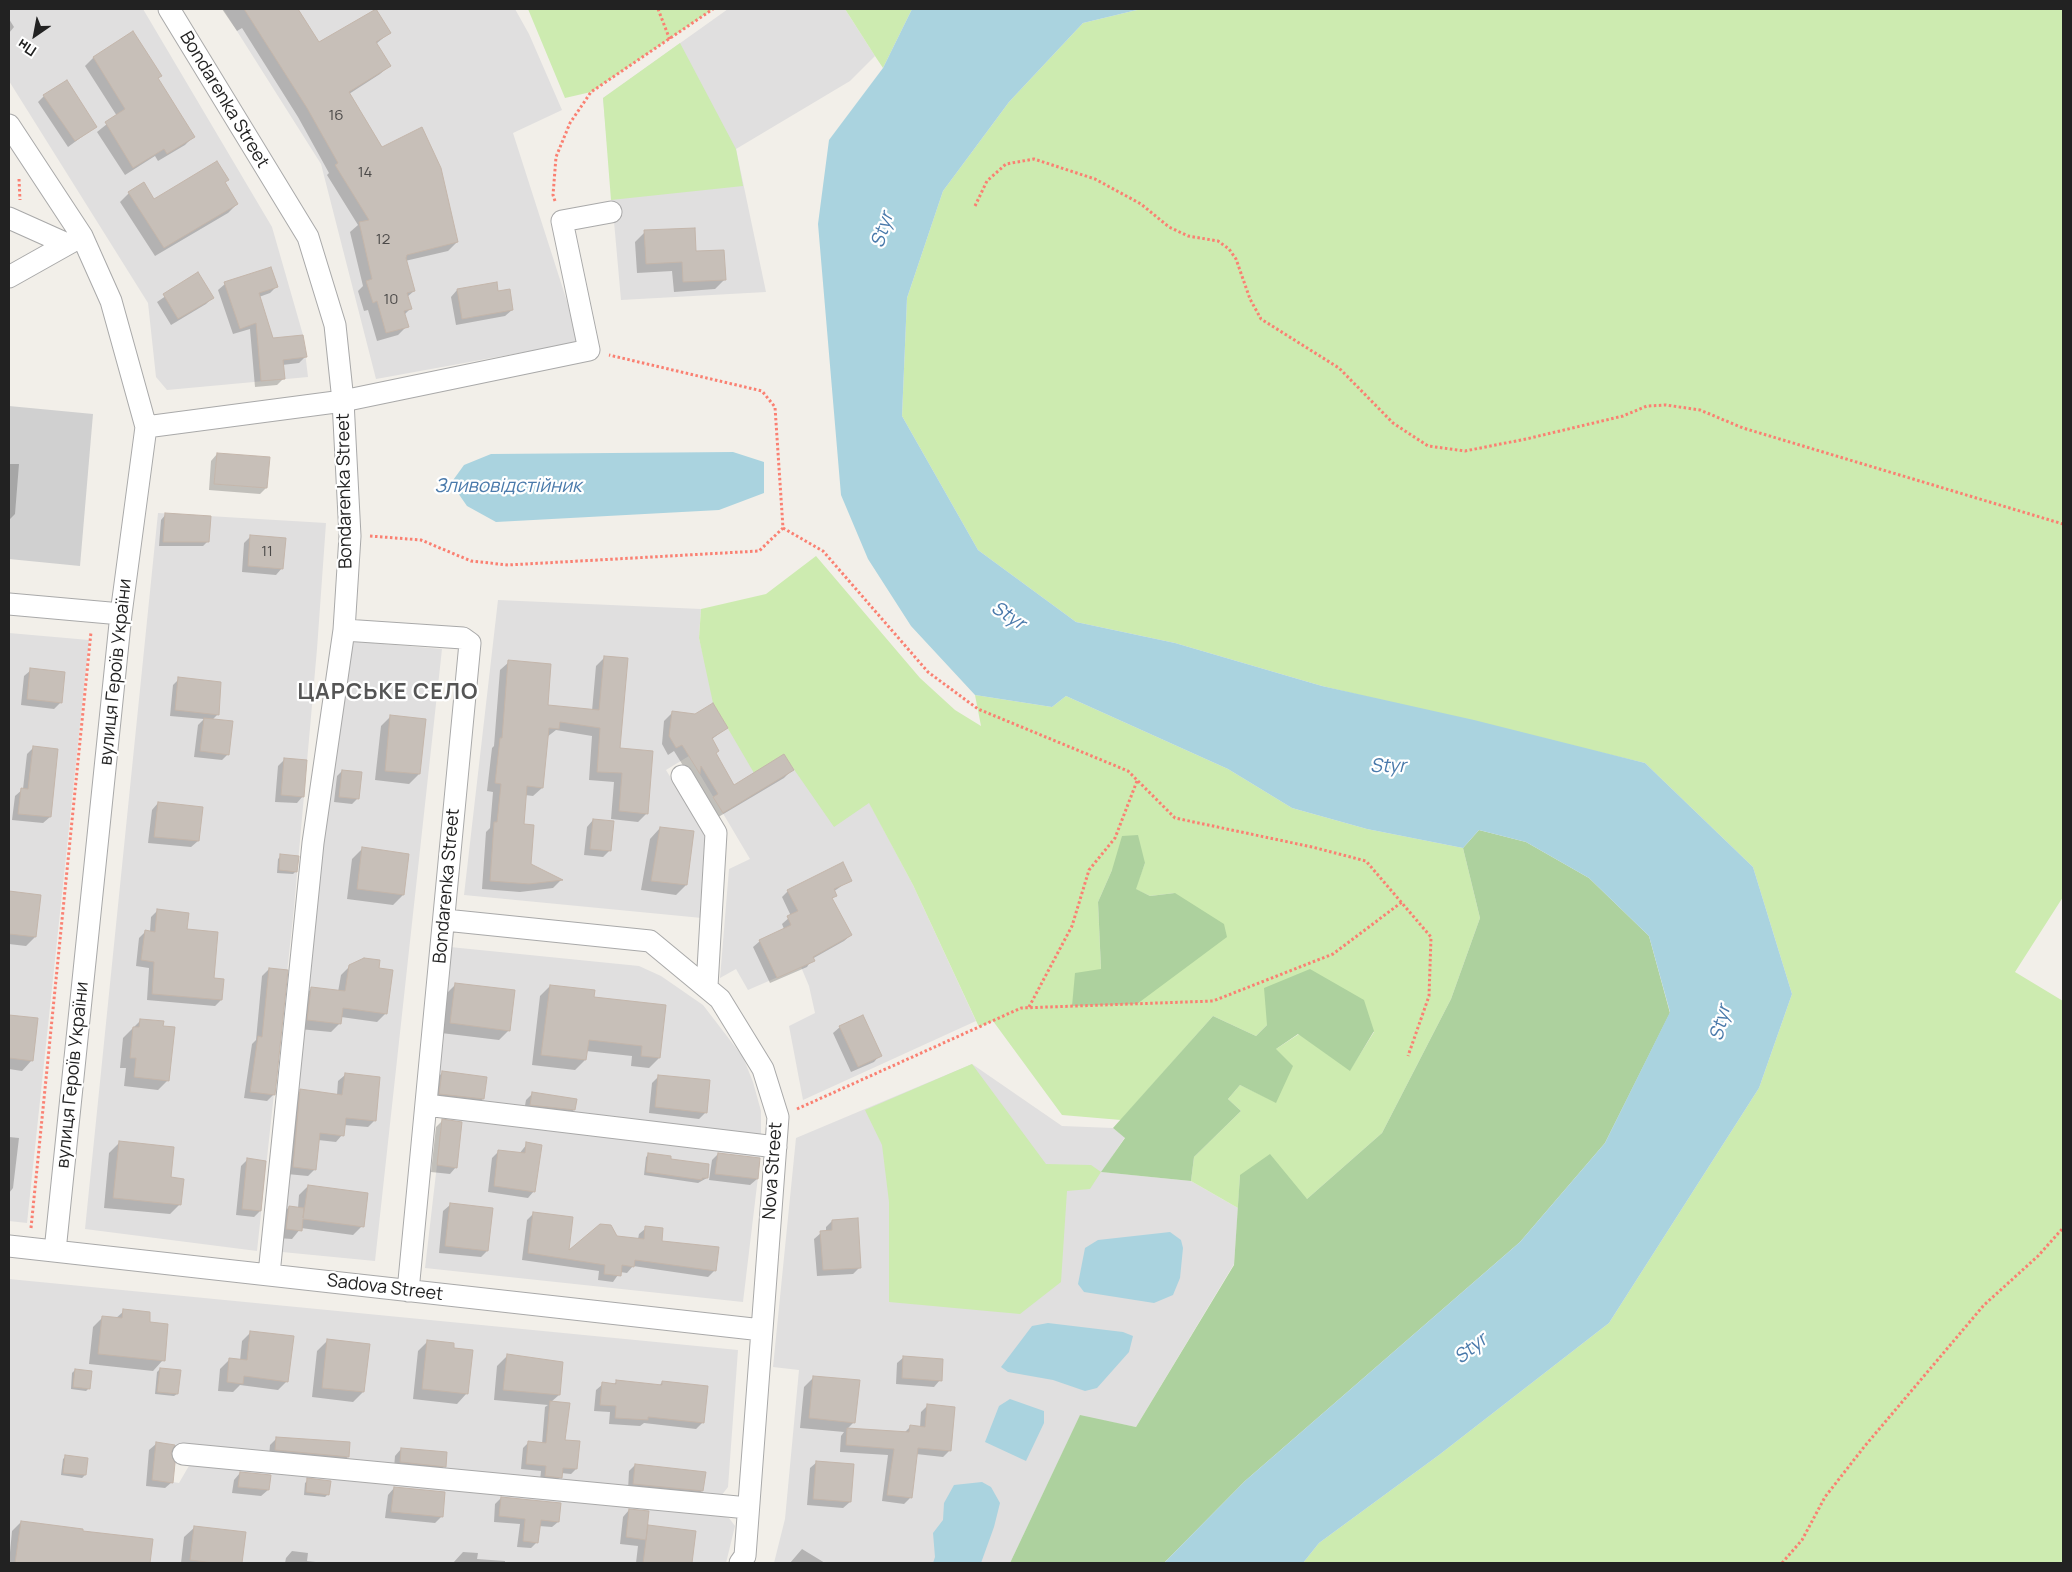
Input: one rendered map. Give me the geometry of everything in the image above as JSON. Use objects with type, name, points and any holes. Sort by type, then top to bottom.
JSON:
[{"type":"street","name":"Bondarenka Street","points":[[169,9],[308,237],[335,325],[343,401],[350,536],[344,630],[463,638],[470,643],[445,920],[408,1290]]},
{"type":"street","name":"вулиця Героїв України","points":[[9,125],[111,301],[146,427],[121,614],[55,1251]]},
{"type":"street","points":[[146,427],[343,401],[589,350],[562,221],[611,212]]},
{"type":"street","points":[[12,220],[75,240]]},
{"type":"street","points":[[9,277],[75,240]]},
{"type":"street","points":[[9,604],[121,614]]},
{"type":"street","points":[[269,1274],[313,843],[344,630]]},
{"type":"street","points":[[682,776],[716,833],[706,986]]},
{"type":"street","name":"Nova Street","points":[[445,920],[650,941],[720,999],[763,1069],[778,1117],[745,1556],[740,1563]]},
{"type":"street","points":[[426,1105],[776,1148]]},
{"type":"street","name":"Sadova Street","points":[[9,1246],[762,1330]]},
{"type":"street","points":[[183,1454],[748,1508]]},
{"type":"path","points":[[658,9],[670,40]]},
{"type":"path","points":[[562,221],[553,195],[556,157],[570,123],[591,92],[713,9]]},
{"type":"path","points":[[976,206],[987,181],[1006,164],[1034,159],[1096,179],[1141,204],[1169,227],[1188,236],[1218,240],[1229,249],[1236,259],[1250,298],[1261,319],[1339,368],[1393,423],[1428,446],[1465,451],[1526,440],[1623,416],[1647,406],[1666,404],[1700,410],[1752,431],[2063,524]]},
{"type":"path","points":[[12,220],[20,191],[19,172]]},
{"type":"path","points":[[589,350],[762,391],[775,407],[783,528]]},
{"type":"path","points":[[350,536],[421,540],[471,561],[508,565],[540,565],[759,551],[783,528]]},
{"type":"path","points":[[783,528],[824,551],[928,672],[978,709],[1128,771],[1175,818],[1312,847],[1366,861],[1431,937],[1429,996],[1408,1056]]},
{"type":"path","points":[[31,1230],[91,632],[82,632]]},
{"type":"path","points":[[1029,1007],[1072,926],[1089,870],[1115,838],[1137,781]]},
{"type":"path","points":[[778,1117],[1021,1008],[1213,1001],[1333,954],[1402,902]]},
{"type":"path","points":[[1782,1563],[1802,1540],[1825,1497],[1870,1439],[1984,1305],[2038,1256],[2063,1228]]},
{"type":"shaded area","points":[[9,9],[143,9],[272,227],[303,335],[308,377],[167,390],[156,377],[148,303],[9,81]]},
{"type":"shaded area","points":[[223,9],[515,9],[529,34],[562,110],[513,133],[580,342],[376,379],[321,164]]},
{"type":"shaded area","points":[[728,9],[845,9],[875,56],[850,81],[736,149],[766,292],[621,300],[603,98]]},
{"type":"shaded area","points":[[9,406],[93,414],[80,566],[9,559]]},
{"type":"shaded area","points":[[158,513],[326,523],[294,908],[257,1251],[85,1229]]},
{"type":"shaded area","points":[[498,600],[701,609],[699,638],[716,707],[728,728],[784,754],[869,802],[913,885],[976,1021],[803,1100],[789,1026],[815,1013],[809,986],[801,967],[748,990],[736,969],[720,978],[729,869],[750,859],[689,756],[666,770],[707,837],[702,918],[464,895]]},
{"type":"shaded area","points":[[9,633],[89,640],[27,1223],[9,1221]]},
{"type":"shaded area","points":[[349,641],[442,649],[375,1261],[282,1252],[323,795]]},
{"type":"shaded area","points":[[450,947],[639,966],[661,976],[703,1005],[743,1057],[753,1082],[761,1111],[761,1138],[434,1100]]},
{"type":"shaded area","points":[[972,1064],[1062,1126],[1113,1128],[1125,1137],[1102,1172],[1191,1181],[1238,1208],[1234,1264],[1136,1427],[1080,1416],[1010,1563],[774,1563],[785,1519],[799,1370],[773,1367],[796,1138]]},
{"type":"shaded area","points":[[443,1113],[761,1152],[743,1302],[425,1268]]},
{"type":"shaded area","points":[[9,1279],[738,1350],[728,1487],[718,1500],[177,1445],[173,1482],[179,1483],[190,1464],[711,1513],[729,1518],[735,1526],[726,1563],[9,1563]]},
{"type":"green space","points":[[528,9],[713,9],[591,92],[565,98]]},
{"type":"green space","points":[[845,9],[912,9],[883,68],[875,56]]},
{"type":"green space","points":[[1141,9],[2063,9],[2063,897],[2015,972],[2063,1001],[2063,1563],[1303,1563],[1319,1543],[1439,1455],[1609,1323],[1759,1088],[1792,994],[1753,867],[1645,763],[1322,686],[1175,643],[1076,622],[978,550],[902,416],[907,298],[943,191],[1009,102],[1083,23]]},
{"type":"green space","points":[[680,43],[736,149],[743,186],[611,200],[603,98]]},
{"type":"green space","points":[[816,556],[920,678],[955,710],[981,726],[975,695],[1052,707],[1066,696],[1228,769],[1292,808],[1367,829],[1463,848],[1480,918],[1451,999],[1382,1133],[1307,1199],[1240,1175],[1238,1208],[1191,1181],[1194,1157],[1241,1111],[1228,1099],[1240,1085],[1276,1102],[1276,1049],[1299,1034],[1350,1070],[1374,1032],[1267,1025],[1256,1036],[1213,1016],[1121,1120],[1062,1115],[993,1021],[979,1027],[913,885],[869,803],[834,827],[784,755],[754,773],[713,703],[699,638],[701,609],[766,594]],"holes":[[[1145,863],[1135,889],[1150,896],[1175,893],[1072,1006],[1101,970],[1098,902],[1112,870]]]},
{"type":"green space","points":[[1479,830],[1526,842],[1589,878],[1649,936],[1670,1013],[1605,1143],[1520,1242],[1245,1481],[1164,1563],[1010,1563],[1080,1415],[1136,1427],[1234,1265],[1240,1175],[1270,1154],[1307,1199],[1382,1133],[1451,999],[1480,918],[1463,848]]},
{"type":"green space","points":[[1138,835],[1145,863],[1136,889],[1150,896],[1175,893],[1224,924],[1227,937],[1137,1004],[1072,1006],[1075,973],[1101,969],[1098,902],[1112,870],[1122,836]]},
{"type":"green space","points":[[1310,969],[1364,1000],[1374,1031],[1350,1071],[1298,1034],[1276,1049],[1293,1066],[1276,1103],[1240,1085],[1228,1099],[1241,1111],[1194,1157],[1191,1181],[1101,1172],[1125,1138],[1113,1128],[1213,1016],[1256,1036],[1267,1025],[1264,988]]},
{"type":"green space","points":[[972,1064],[1046,1164],[1091,1165],[1101,1172],[1090,1189],[1067,1191],[1061,1282],[1020,1314],[889,1302],[889,1202],[882,1145],[865,1110]]},
{"type":"water","name":"Styr","points":[[912,9],[1141,9],[1083,23],[1009,102],[943,191],[907,298],[902,416],[978,550],[1076,622],[1175,643],[1322,686],[1474,720],[1645,763],[1753,867],[1792,994],[1759,1088],[1609,1323],[1439,1455],[1319,1543],[1303,1563],[1164,1563],[1245,1481],[1520,1242],[1605,1143],[1670,1012],[1649,936],[1589,878],[1526,842],[1479,830],[1463,848],[1367,829],[1292,808],[1228,769],[1066,696],[1052,707],[975,695],[911,626],[868,559],[841,495],[818,224],[829,140],[883,68]]},
{"type":"water","name":"Зливовідстійник","points":[[733,452],[764,462],[764,493],[719,510],[496,522],[467,506],[451,483],[464,465],[491,454]]},
{"type":"water","points":[[1170,1232],[1181,1240],[1183,1248],[1180,1278],[1173,1295],[1154,1303],[1084,1292],[1078,1284],[1085,1248],[1098,1240]]},
{"type":"water","points":[[1048,1323],[1123,1332],[1133,1336],[1129,1352],[1097,1388],[1085,1391],[1053,1380],[1008,1372],[1001,1367],[1032,1326]]},
{"type":"water","points":[[1010,1399],[1044,1411],[1044,1423],[1026,1461],[985,1442],[999,1406]]},
{"type":"water","points":[[982,1482],[991,1487],[1000,1503],[994,1527],[981,1563],[933,1563],[935,1557],[933,1533],[943,1520],[944,1503],[954,1485]]},
{"type":"building","points":[[244,9],[298,9],[319,42],[376,9],[391,33],[376,42],[391,66],[349,92],[382,147],[422,127],[441,168],[458,242],[407,255],[406,258],[415,291],[407,293],[412,309],[404,311],[409,327],[386,333],[377,301],[373,303],[366,281],[372,279],[359,222],[369,220],[335,165],[338,163],[307,108]]},
{"type":"building","points":[[133,31],[162,76],[158,78],[195,137],[167,154],[164,149],[133,168],[105,122],[125,109],[93,57]]},
{"type":"building","points":[[67,80],[97,127],[75,141],[43,95]]},
{"type":"building","points":[[217,161],[229,180],[225,182],[238,204],[164,248],[128,192],[144,182],[154,199]]},
{"type":"building","points":[[695,228],[696,251],[724,250],[726,280],[683,282],[682,262],[646,264],[644,230]]},
{"type":"building","points":[[271,267],[278,287],[259,293],[273,338],[303,335],[307,357],[283,360],[285,379],[261,381],[256,323],[240,329],[224,282]]},
{"type":"building","points":[[198,272],[214,298],[178,319],[163,294]]},
{"type":"building","points":[[497,282],[498,291],[510,289],[513,310],[462,319],[457,289]]},
{"type":"building","points":[[217,453],[270,457],[267,488],[214,484]]},
{"type":"building","points":[[165,513],[211,516],[209,542],[163,542]]},
{"type":"building","points":[[250,535],[286,538],[283,569],[248,566]]},
{"type":"building","points":[[604,656],[628,658],[620,748],[653,751],[648,814],[619,811],[622,773],[597,772],[600,728],[560,722],[559,729],[549,728],[543,788],[527,786],[524,824],[534,825],[531,864],[563,880],[529,884],[490,881],[494,822],[497,822],[501,784],[495,783],[500,738],[502,738],[508,660],[551,664],[548,705],[599,710]]},
{"type":"building","points":[[30,668],[65,672],[62,703],[27,699]]},
{"type":"building","points":[[178,677],[221,682],[219,715],[175,710]]},
{"type":"building","points":[[713,703],[728,728],[712,738],[719,751],[716,753],[734,785],[784,754],[794,770],[723,813],[713,797],[718,794],[701,766],[700,774],[682,745],[676,748],[669,736],[672,711],[695,714]]},
{"type":"building","points":[[390,715],[426,719],[420,774],[385,771]]},
{"type":"building","points":[[204,718],[233,721],[229,755],[200,751]]},
{"type":"building","points":[[33,746],[58,749],[51,817],[18,814],[21,788],[28,789]]},
{"type":"building","points":[[284,758],[307,760],[304,797],[281,795]]},
{"type":"building","points":[[342,770],[362,772],[359,799],[339,797]]},
{"type":"building","points":[[158,802],[203,807],[199,841],[154,837]]},
{"type":"building","points":[[593,819],[614,821],[611,851],[590,849]]},
{"type":"building","points":[[660,827],[694,831],[687,885],[651,881]]},
{"type":"building","points":[[362,847],[409,854],[404,895],[357,889]]},
{"type":"building","points":[[280,854],[299,856],[297,872],[279,870]]},
{"type":"building","points":[[843,862],[852,881],[834,889],[837,896],[832,898],[852,935],[813,957],[815,961],[777,978],[759,940],[791,925],[787,916],[798,911],[787,890]]},
{"type":"building","points":[[9,891],[41,895],[36,937],[9,934]]},
{"type":"building","points":[[157,909],[189,913],[187,929],[218,932],[214,978],[224,979],[222,1000],[152,994],[154,962],[141,960],[145,930],[155,932]]},
{"type":"building","points":[[364,958],[380,960],[379,968],[393,970],[387,1014],[343,1008],[341,1024],[307,1020],[311,987],[345,991],[349,965]]},
{"type":"building","points":[[269,968],[288,970],[275,1095],[250,1092],[258,1036],[262,1037]]},
{"type":"building","points":[[455,983],[515,990],[510,1031],[450,1023]]},
{"type":"building","points":[[550,985],[595,990],[594,997],[666,1005],[660,1058],[641,1056],[642,1046],[589,1040],[586,1060],[541,1055]]},
{"type":"building","points":[[9,1015],[38,1018],[33,1061],[9,1058]]},
{"type":"building","points":[[863,1015],[882,1056],[858,1067],[839,1026]]},
{"type":"building","points":[[140,1019],[164,1021],[163,1026],[175,1027],[169,1081],[134,1077],[136,1058],[130,1058],[133,1027],[139,1027]]},
{"type":"building","points":[[442,1071],[487,1077],[484,1099],[439,1094]]},
{"type":"building","points":[[345,1073],[380,1077],[376,1121],[346,1118],[344,1136],[320,1133],[316,1170],[293,1167],[300,1089],[342,1095]]},
{"type":"building","points":[[658,1075],[710,1080],[707,1113],[655,1107]]},
{"type":"building","points":[[532,1092],[577,1099],[575,1110],[530,1105]]},
{"type":"building","points":[[442,1119],[462,1122],[457,1168],[437,1165]]},
{"type":"building","points":[[119,1141],[174,1147],[171,1177],[184,1179],[181,1205],[113,1198]]},
{"type":"building","points":[[526,1142],[542,1145],[535,1192],[494,1186],[498,1150],[525,1153]]},
{"type":"building","points":[[648,1153],[671,1156],[671,1159],[709,1164],[708,1178],[702,1178],[702,1180],[646,1172]]},
{"type":"building","points":[[718,1153],[760,1158],[758,1179],[715,1174]]},
{"type":"building","points":[[247,1158],[266,1161],[261,1211],[242,1209]]},
{"type":"building","points":[[308,1185],[368,1193],[364,1227],[303,1219],[302,1231],[286,1229],[289,1206],[304,1208],[303,1218]]},
{"type":"building","points":[[450,1203],[493,1208],[488,1251],[445,1246]]},
{"type":"building","points":[[533,1212],[573,1217],[569,1250],[600,1224],[611,1225],[617,1236],[644,1239],[645,1226],[663,1228],[662,1241],[719,1247],[716,1271],[635,1260],[634,1267],[622,1265],[621,1276],[604,1274],[605,1265],[528,1253]]},
{"type":"building","points":[[858,1218],[861,1268],[823,1270],[820,1231],[832,1230],[832,1220]]},
{"type":"building","points":[[123,1309],[150,1312],[150,1322],[168,1324],[165,1361],[98,1354],[102,1316],[122,1318]]},
{"type":"building","points":[[250,1331],[294,1336],[288,1382],[244,1376],[243,1384],[227,1382],[229,1358],[247,1360]]},
{"type":"building","points":[[327,1339],[370,1344],[364,1392],[322,1388]]},
{"type":"building","points":[[427,1340],[454,1343],[454,1348],[473,1350],[468,1394],[422,1389]]},
{"type":"building","points":[[507,1354],[563,1362],[560,1395],[503,1390]]},
{"type":"building","points":[[903,1356],[943,1359],[942,1381],[902,1378]]},
{"type":"building","points":[[160,1368],[181,1370],[178,1394],[157,1392]]},
{"type":"building","points":[[75,1369],[92,1371],[90,1389],[73,1387]]},
{"type":"building","points":[[813,1376],[860,1380],[855,1423],[809,1418]]},
{"type":"building","points":[[616,1380],[662,1385],[662,1381],[708,1386],[704,1423],[648,1417],[648,1420],[615,1418],[616,1406],[600,1405],[602,1382],[616,1384]]},
{"type":"building","points":[[550,1401],[570,1403],[565,1440],[580,1441],[577,1469],[563,1468],[562,1478],[545,1476],[546,1466],[526,1464],[528,1441],[546,1443]]},
{"type":"building","points":[[927,1404],[955,1407],[951,1451],[918,1448],[912,1498],[887,1495],[894,1449],[846,1445],[847,1428],[909,1432],[910,1425],[925,1427]]},
{"type":"building","points":[[276,1437],[350,1442],[349,1457],[275,1450]]},
{"type":"building","points":[[156,1442],[175,1445],[171,1453],[175,1463],[173,1483],[152,1480]]},
{"type":"building","points":[[401,1448],[447,1452],[446,1467],[400,1462]]},
{"type":"building","points":[[65,1455],[88,1458],[86,1475],[63,1473]]},
{"type":"building","points":[[816,1461],[854,1464],[851,1502],[813,1499]]},
{"type":"building","points":[[635,1464],[706,1472],[703,1491],[633,1484]]},
{"type":"building","points":[[240,1472],[271,1475],[269,1490],[238,1487]]},
{"type":"building","points":[[307,1478],[331,1481],[329,1495],[306,1492]]},
{"type":"building","points":[[394,1487],[445,1492],[443,1517],[391,1512]]},
{"type":"building","points":[[501,1497],[561,1503],[559,1522],[541,1520],[538,1543],[523,1541],[525,1519],[499,1516]]},
{"type":"building","points":[[629,1509],[649,1511],[646,1540],[626,1537]]},
{"type":"building","points":[[21,1521],[83,1529],[83,1531],[153,1539],[150,1563],[15,1563]]},
{"type":"building","points":[[648,1525],[696,1531],[692,1563],[643,1563]]},
{"type":"building","points":[[194,1526],[246,1532],[242,1563],[214,1563],[190,1560]]},
{"type":"district","name":"ЦАРСЬКЕ СЕЛО","points":[[388,693]]}]
